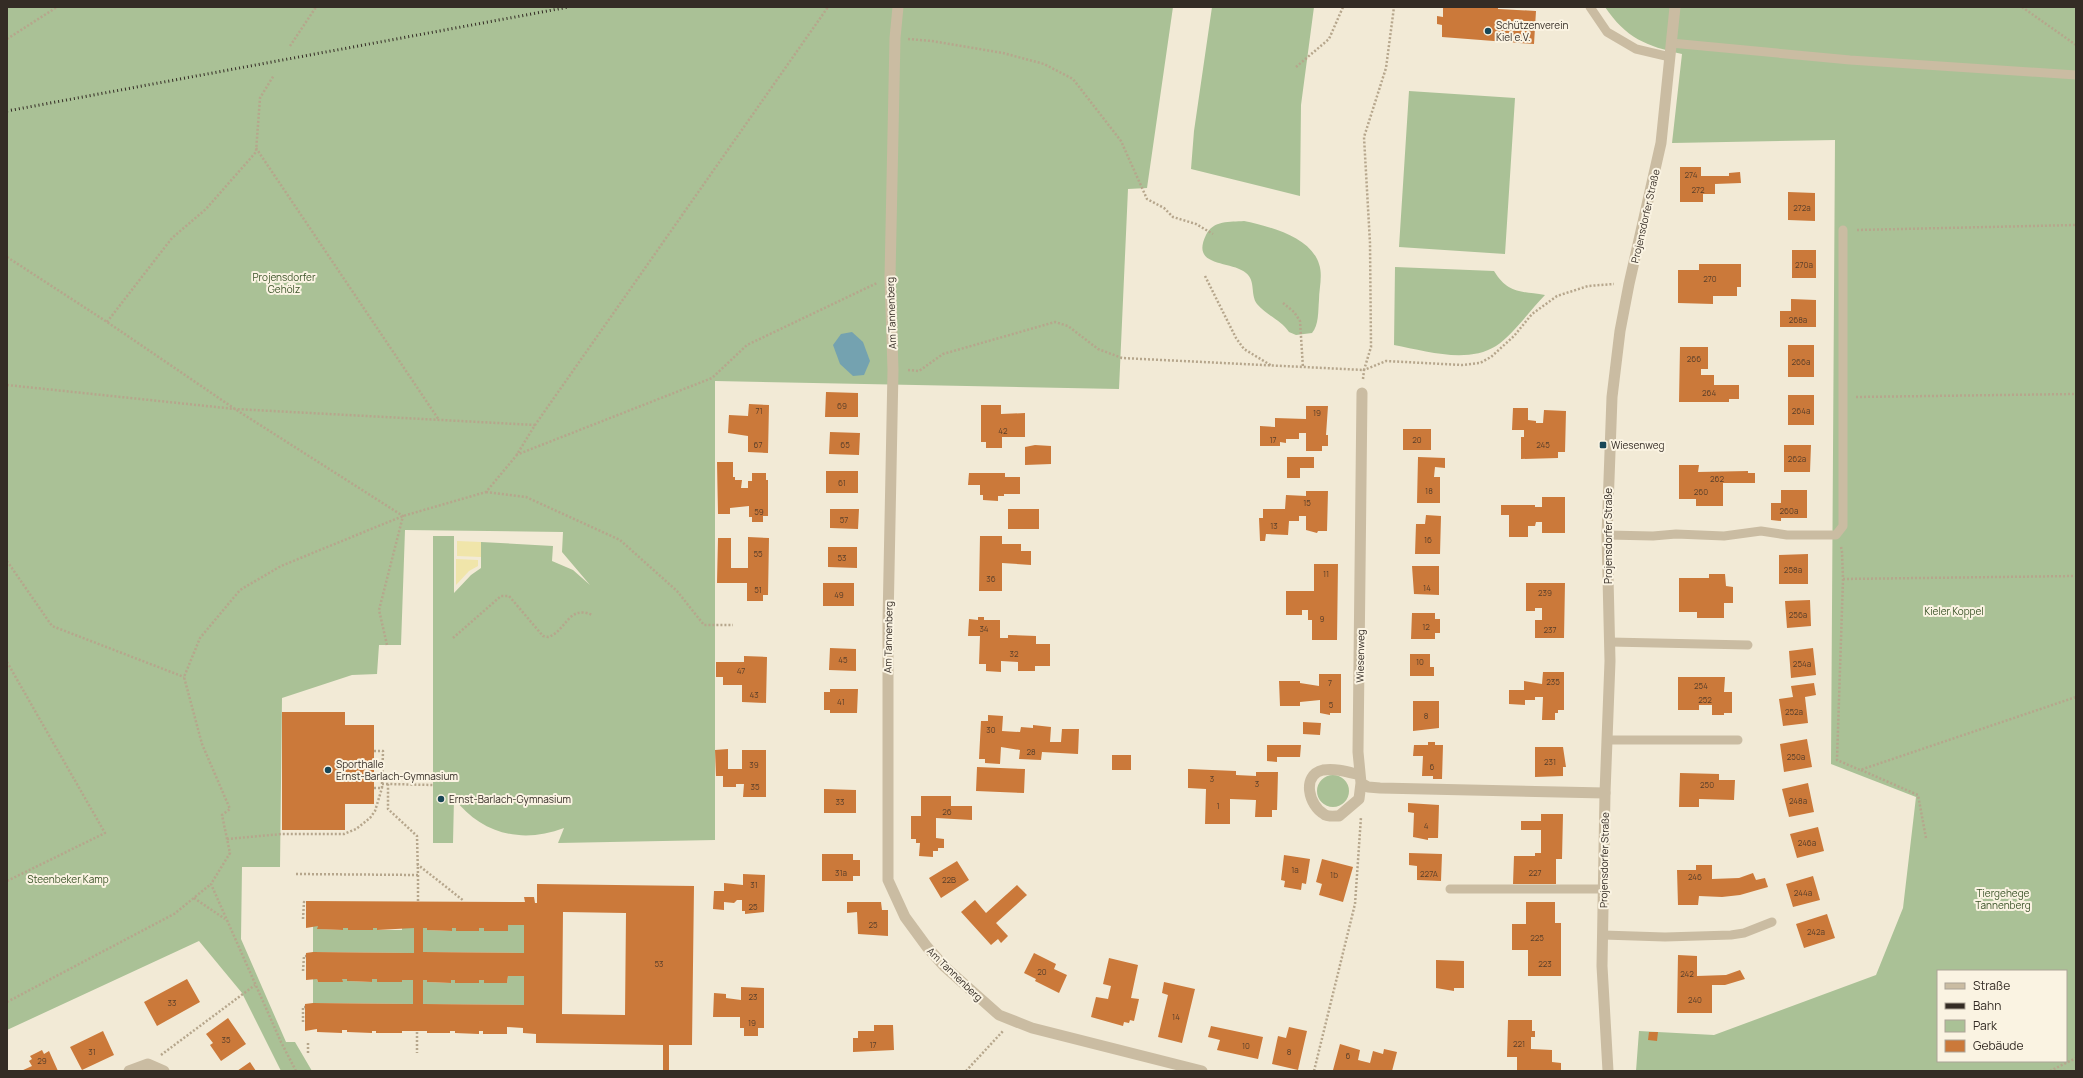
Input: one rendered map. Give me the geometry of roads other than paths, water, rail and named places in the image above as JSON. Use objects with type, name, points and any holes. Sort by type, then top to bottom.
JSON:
[{"type":"street","name":"Am Tannenberg","points":[[898,7],[890,277],[893,370],[888,630],[887,873],[893,894],[905,917],[935,957],[988,1006],[1000,1015],[1052,1034],[1202,1071]]},
{"type":"street","name":"Projensdorfer Straße","points":[[1608,1071],[1602,966],[1605,793],[1610,642],[1607,535],[1612,397],[1620,331],[1629,284],[1661,143],[1675,7]]},
{"type":"street","name":"Wiesenweg","points":[[1360,779],[1335,770],[1322,770],[1313,776],[1308,788],[1313,804],[1324,815],[1339,816],[1359,799],[1360,779],[1358,752],[1362,393]]},
{"type":"street","points":[[1360,779],[1368,787],[1380,788],[1605,793]]},
{"type":"street","points":[[129,1071],[141,1066],[159,1068]]},
{"type":"lane","points":[[1590,7],[1607,32],[1636,49],[1670,57]]},
{"type":"lane","points":[[1672,43],[1850,60],[2076,75]]},
{"type":"lane","points":[[1607,535],[1653,536],[1682,534],[1724,536],[1761,531],[1787,535],[1836,535],[1843,526],[1843,230]]},
{"type":"lane","points":[[1610,642],[1748,645]]},
{"type":"lane","points":[[1607,740],[1738,740]]},
{"type":"lane","points":[[1450,889],[1604,889]]},
{"type":"lane","points":[[1603,934],[1665,937],[1731,936],[1744,933],[1772,922]]},
{"type":"water","points":[[852,332],[863,342],[870,361],[864,375],[853,376],[840,364],[833,345],[841,334]]},
{"type":"railway","points":[[7,111],[569,7]]},
{"type":"place","name":"Schützenverein Kiel e.V.","points":[[1488,31]]},
{"type":"place","name":"Wiesenweg","points":[[1603,445]]},
{"type":"place","name":"Sporthalle Ernst-Barlach-Gymnasium","points":[[328,770]]},
{"type":"place","name":"Ernst-Barlach-Gymnasium","points":[[441,799]]},
{"type":"park label","name":"Projensdorfer Gehölz","points":[[284,282]]},
{"type":"park label","name":"Kieler Koppel","points":[[1954,611]]},
{"type":"park label","name":"Steenbeker Kamp","points":[[68,879]]},
{"type":"park label","name":"Tiergehege Tannenberg","points":[[2003,898]]}]
